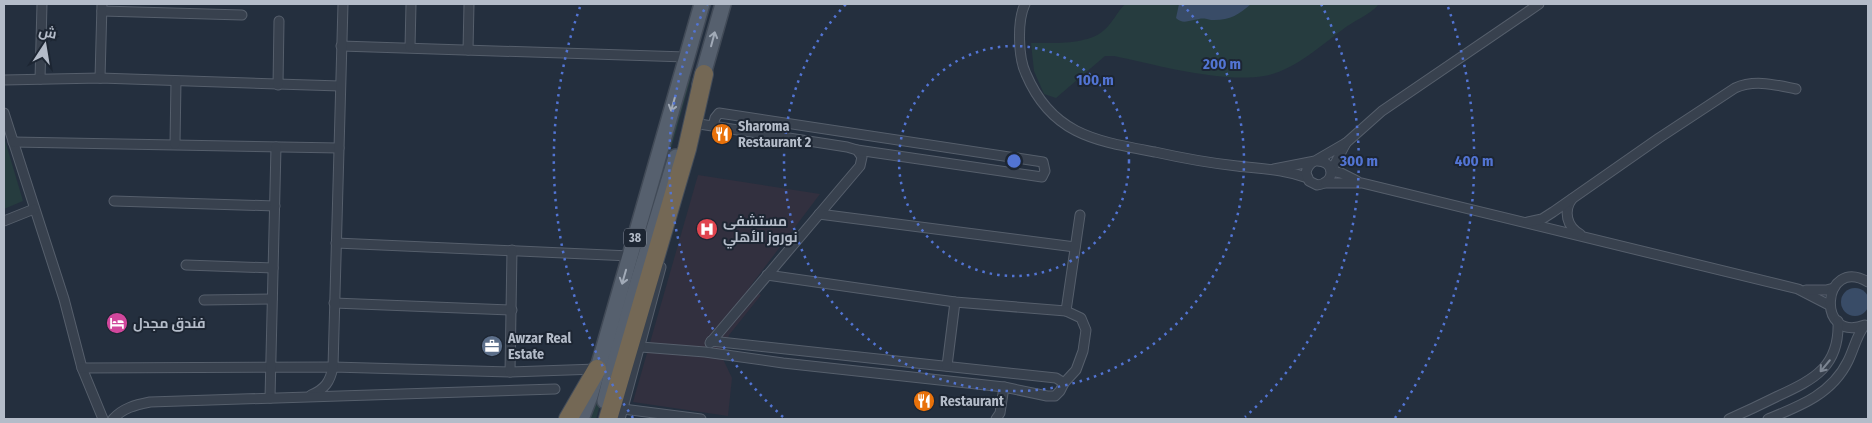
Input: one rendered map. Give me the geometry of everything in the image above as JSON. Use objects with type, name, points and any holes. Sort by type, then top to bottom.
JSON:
[{"type":"highway","points":[[608,419],[618,404],[693,123],[704,74]]},
{"type":"highway","points":[[568,419],[597,369]]},
{"type":"main road","name":"38","points":[[581,419],[702,4]]},
{"type":"main road","name":"38","points":[[600,419],[644,259],[704,74],[723,4]]},
{"type":"street","points":[[40,79],[42,4]]},
{"type":"street","points":[[220,4],[220,15]]},
{"type":"street","points":[[307,397],[326,386],[331,379],[333,368],[343,4]]},
{"type":"street","points":[[410,47],[411,4]]},
{"type":"street","points":[[468,50],[469,4]]},
{"type":"street","points":[[1025,4],[1020,31],[1020,53],[1023,69],[1043,106],[1062,123],[1084,136],[1118,145],[1212,163],[1274,169],[1308,178],[1314,184],[1362,183]]},
{"type":"street","points":[[1308,178],[1307,168],[1310,164],[1346,143],[1382,111],[1539,4]]},
{"type":"street","points":[[100,78],[102,7],[160,8],[220,15],[242,15]]},
{"type":"street","points":[[278,85],[279,21]]},
{"type":"street","points":[[341,46],[686,57]]},
{"type":"street","points":[[4,80],[100,78],[340,86]]},
{"type":"street","points":[[175,144],[176,81]]},
{"type":"street","points":[[1517,221],[1536,221],[1542,219],[1735,88],[1758,83],[1796,89]]},
{"type":"street","points":[[4,113],[64,299],[82,368],[103,419]]},
{"type":"street","points":[[693,123],[1042,178],[1045,171],[1043,162],[719,113],[715,118],[713,126]]},
{"type":"street","points":[[13,142],[338,148]]},
{"type":"street","points":[[1326,183],[1346,143]]},
{"type":"street","points":[[270,398],[276,147]]},
{"type":"street","points":[[705,352],[767,275],[860,166],[862,157],[857,150]]},
{"type":"street","points":[[1274,169],[1315,161],[1324,162],[1331,171]]},
{"type":"street","points":[[1331,171],[1341,173],[1362,183],[1798,289],[1826,290],[1834,288],[1846,279],[1854,278],[1868,282]]},
{"type":"street","points":[[620,419],[618,404],[640,347],[680,201],[680,192],[676,187]]},
{"type":"street","points":[[1576,196],[1568,205],[1567,218],[1575,231],[1588,238]]},
{"type":"street","points":[[114,201],[275,206]]},
{"type":"street","points":[[4,222],[34,209]]},
{"type":"street","points":[[819,214],[1076,247]]},
{"type":"street","points":[[1066,311],[1080,215]]},
{"type":"street","points":[[336,243],[630,256]]},
{"type":"street","points":[[510,372],[512,250]]},
{"type":"street","points":[[186,265],[273,268]]},
{"type":"street","points":[[640,347],[705,352],[783,363],[1004,387],[1048,396],[1055,396],[1060,391],[1064,383],[1076,370],[1083,351],[1086,330],[1080,318],[1066,311],[956,302],[767,275]]},
{"type":"street","points":[[1834,288],[1829,305],[1831,313],[1838,321],[1848,327],[1866,324]]},
{"type":"street","points":[[1798,289],[1829,305]]},
{"type":"street","points":[[204,300],[272,300]]},
{"type":"street","points":[[947,366],[956,302]]},
{"type":"street","points":[[334,303],[512,310]]},
{"type":"street","points":[[1729,419],[1800,387],[1814,378],[1831,359],[1835,350],[1838,321]]},
{"type":"street","points":[[1768,419],[1808,402],[1828,388],[1847,362],[1856,339],[1866,324]]},
{"type":"street","points":[[712,341],[1056,378],[1064,383]]},
{"type":"street","points":[[82,368],[272,367],[510,372],[597,369]]},
{"type":"street","points":[[996,419],[1000,413],[1004,387]]},
{"type":"street","points":[[113,419],[119,413],[132,406],[150,402],[554,389]]},
{"type":"street","points":[[618,404],[664,417],[701,419]]},
{"type":"shaded area","points":[[698,175],[820,194],[749,288],[761,295],[729,335],[723,359],[732,378],[728,416],[633,402]]},
{"type":"green space","points":[[1125,4],[1379,4],[1371,12],[1305,58],[1285,69],[1264,76],[1247,78],[1209,75],[1114,56],[1105,56],[1056,98],[1044,94],[1034,71],[1031,43],[1078,41],[1096,36],[1106,28]]},
{"type":"green space","points":[[686,77],[691,78],[596,419],[588,419]]},
{"type":"green space","points":[[4,137],[23,201],[4,209]]},
{"type":"water","points":[[1179,4],[1251,4],[1238,14],[1228,18],[1184,22],[1176,18]]},
{"type":"water","points":[[1855,288],[1865,292],[1869,302],[1865,312],[1855,316],[1845,312],[1841,302],[1845,292]]},
{"type":"place","name":"Sharoma Restaurant 2","points":[[722,134]]},
{"type":"place","name":"مستشفى نوروز الأهلي","points":[[707,229]]},
{"type":"place","name":"فندق مجدل","points":[[117,323]]},
{"type":"place","name":"Awzar Real Estate","points":[[492,346]]},
{"type":"place","name":"Restaurant","points":[[924,401]]}]
